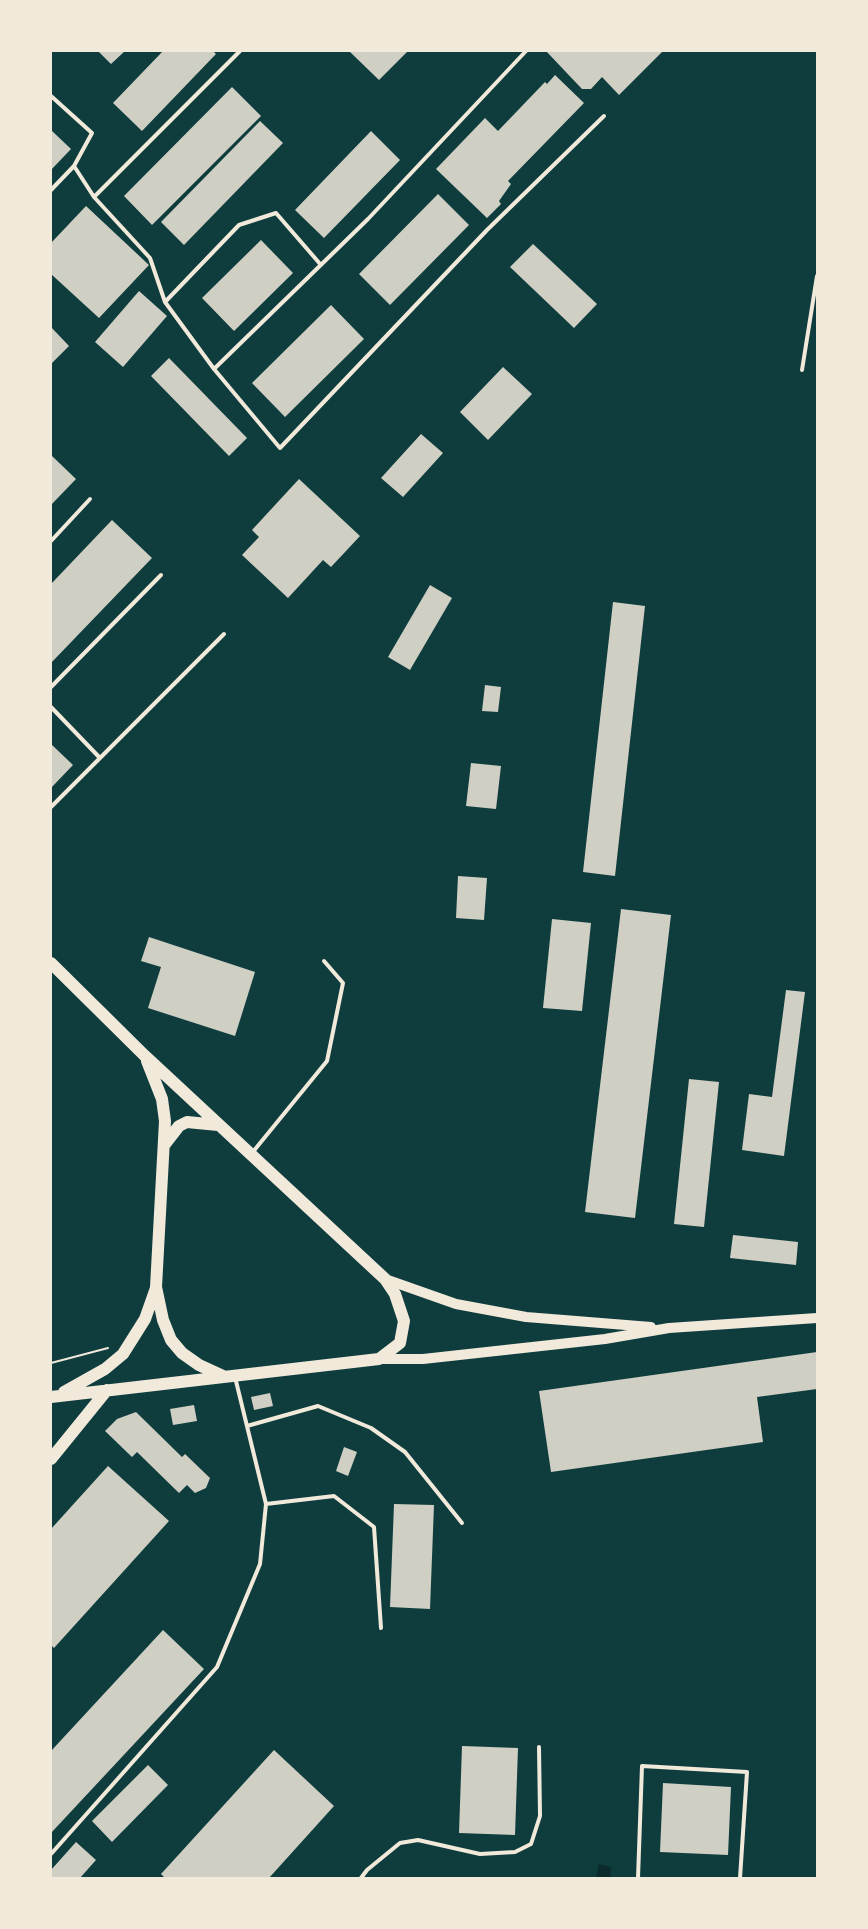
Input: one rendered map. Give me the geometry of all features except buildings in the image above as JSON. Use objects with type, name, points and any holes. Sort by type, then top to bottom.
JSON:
[{"type":"main road","points":[[51,963],[144,1055],[385,1279],[402,1309],[404,1321],[400,1344],[379,1359],[54,1396]]},
{"type":"main road","points":[[144,1055],[162,1099],[164,1144],[156,1287],[163,1320],[171,1340],[182,1353],[199,1365],[230,1377]]},
{"type":"main road","points":[[164,1144],[179,1126],[198,1121],[222,1127]]},
{"type":"main road","points":[[54,1396],[105,1369],[123,1354],[145,1319],[156,1287]]},
{"type":"main road","points":[[51,1459],[106,1390]]},
{"type":"street","points":[[385,1279],[456,1304],[525,1317],[669,1328]]},
{"type":"street","points":[[379,1359],[399,1360],[593,1340],[669,1328],[817,1318]]},
{"type":"lane","points":[[94,197],[240,51]]},
{"type":"lane","points":[[214,369],[459,125],[523,52]]},
{"type":"lane","points":[[51,96],[92,133],[74,166],[51,190]]},
{"type":"lane","points":[[74,166],[94,197],[150,258],[165,302],[214,369],[280,448],[487,230],[604,116]]},
{"type":"lane","points":[[165,302],[239,225],[276,213],[321,264]]},
{"type":"lane","points":[[802,370],[817,276]]},
{"type":"lane","points":[[51,541],[90,499]]},
{"type":"lane","points":[[51,687],[161,575]]},
{"type":"lane","points":[[51,807],[224,634]]},
{"type":"lane","points":[[51,706],[100,758]]},
{"type":"lane","points":[[251,1153],[327,1061],[343,983],[324,962]]},
{"type":"lane","points":[[51,1854],[217,1667],[260,1564],[266,1504],[247,1426],[230,1377]]},
{"type":"lane","points":[[247,1426],[318,1406],[372,1428],[405,1452],[462,1523]]},
{"type":"lane","points":[[266,1504],[334,1496],[374,1527],[381,1629]]},
{"type":"lane","points":[[361,1878],[367,1870],[400,1843],[418,1840],[480,1854],[515,1852],[531,1844],[540,1816],[539,1747]]},
{"type":"lane","points":[[638,1878],[642,1766],[747,1772],[740,1878]]},
{"type":"path","points":[[51,1363],[108,1348]]},
{"type":"water","points":[[599,1864],[611,1867],[610,1878],[596,1878]]}]
